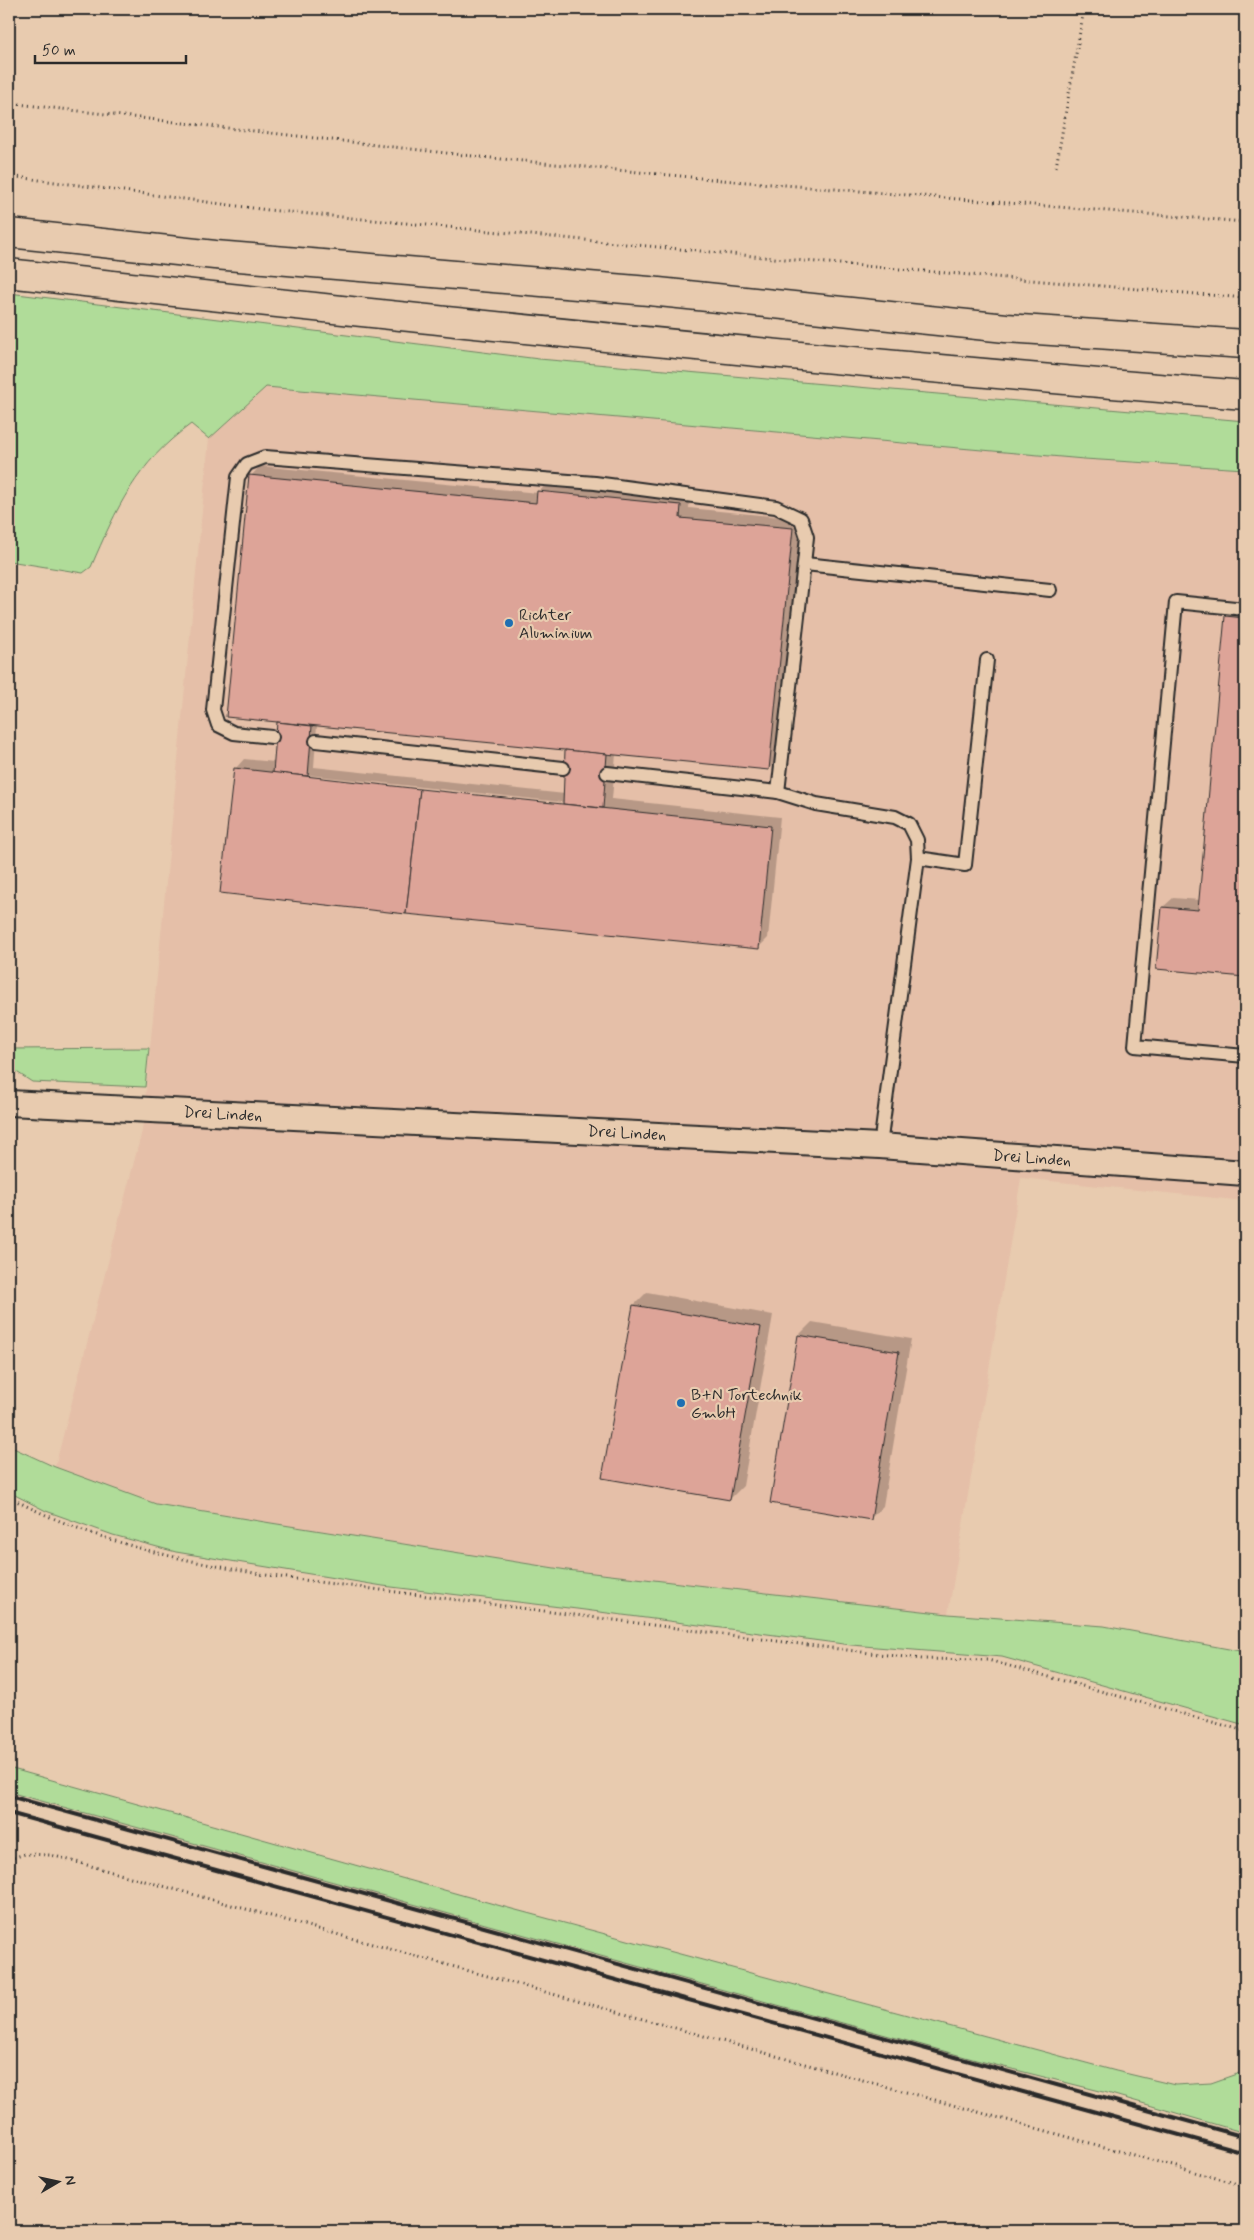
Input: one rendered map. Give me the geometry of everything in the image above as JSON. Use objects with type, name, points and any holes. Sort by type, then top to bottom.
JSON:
[{"type":"highway","points":[[9,233],[215,255],[649,291],[1006,328],[1245,344]]},
{"type":"highway","points":[[9,273],[130,288],[734,351],[988,375],[1245,395]]},
{"type":"street","name":"Drei Linden","points":[[9,1103],[880,1146],[1245,1173]]},
{"type":"lane","points":[[272,737],[234,733],[218,725],[213,710],[238,477],[247,464],[265,457],[595,483],[776,507],[801,519],[807,537],[805,564],[778,792]]},
{"type":"lane","points":[[805,564],[1050,590]]},
{"type":"lane","points":[[1245,609],[1176,602],[1135,1046],[1245,1056]]},
{"type":"lane","points":[[918,858],[965,864],[987,660]]},
{"type":"lane","points":[[316,741],[564,768]]},
{"type":"lane","points":[[607,773],[778,792],[816,804],[895,817],[909,824],[916,840],[918,858],[880,1146]]},
{"type":"path","points":[[1056,167],[1084,9]]},
{"type":"path","points":[[9,103],[481,157],[722,180],[1245,222]]},
{"type":"path","points":[[9,176],[268,210],[816,262],[1245,298]]},
{"type":"path","points":[[9,1498],[87,1532],[143,1550],[202,1564],[272,1576],[870,1653],[922,1659],[988,1660],[1245,1730]]},
{"type":"path","points":[[9,1859],[25,1854],[51,1855],[1245,2186]]},
{"type":"shaded area","points":[[266,387],[1084,459],[1245,469],[1245,1201],[1021,1178],[948,1614],[567,1570],[271,1523],[156,1504],[55,1467],[142,1131],[209,439]]},
{"type":"green space","points":[[9,293],[539,359],[1245,421],[1245,469],[1084,459],[266,387],[209,439],[191,424],[156,455],[130,488],[110,525],[91,567],[83,573],[9,561]]},
{"type":"green space","points":[[149,1048],[145,1087],[32,1082],[9,1067],[9,1049]]},
{"type":"green space","points":[[9,1446],[55,1467],[156,1504],[567,1570],[948,1614],[1104,1626],[1245,1652],[1245,1725],[1002,1657],[851,1645],[383,1586],[176,1552],[113,1535],[46,1511],[9,1492]]},
{"type":"green space","points":[[9,1768],[501,1906],[1116,2071],[1175,2085],[1211,2083],[1245,2071],[1245,2133],[1104,2092],[976,2060],[9,1792]]},
{"type":"building","name":"Richter Aluminium","points":[[249,475],[536,503],[537,491],[681,505],[680,518],[793,528],[769,770],[226,717]]},
{"type":"building","points":[[1225,616],[1245,618],[1245,977],[1156,969],[1162,907],[1198,910]]},
{"type":"building","points":[[277,722],[312,726],[308,776],[273,773]]},
{"type":"building","points":[[565,750],[607,754],[603,808],[563,804]]},
{"type":"building","points":[[234,768],[420,789],[406,914],[220,893]]},
{"type":"building","points":[[420,789],[771,826],[759,949],[406,914]]},
{"type":"building","name":"B+N Tortechnik GmbH","points":[[633,1305],[761,1327],[730,1500],[602,1478]]},
{"type":"building","points":[[798,1335],[899,1352],[871,1520],[770,1503]]},
{"type":"railway","points":[[9,1796],[1245,2137]]},
{"type":"railway","points":[[9,1813],[1245,2153]]},
{"type":"place","name":"Richter Aluminium","points":[[509,623]]},
{"type":"place","name":"B+N Tortechnik GmbH","points":[[681,1403]]}]
